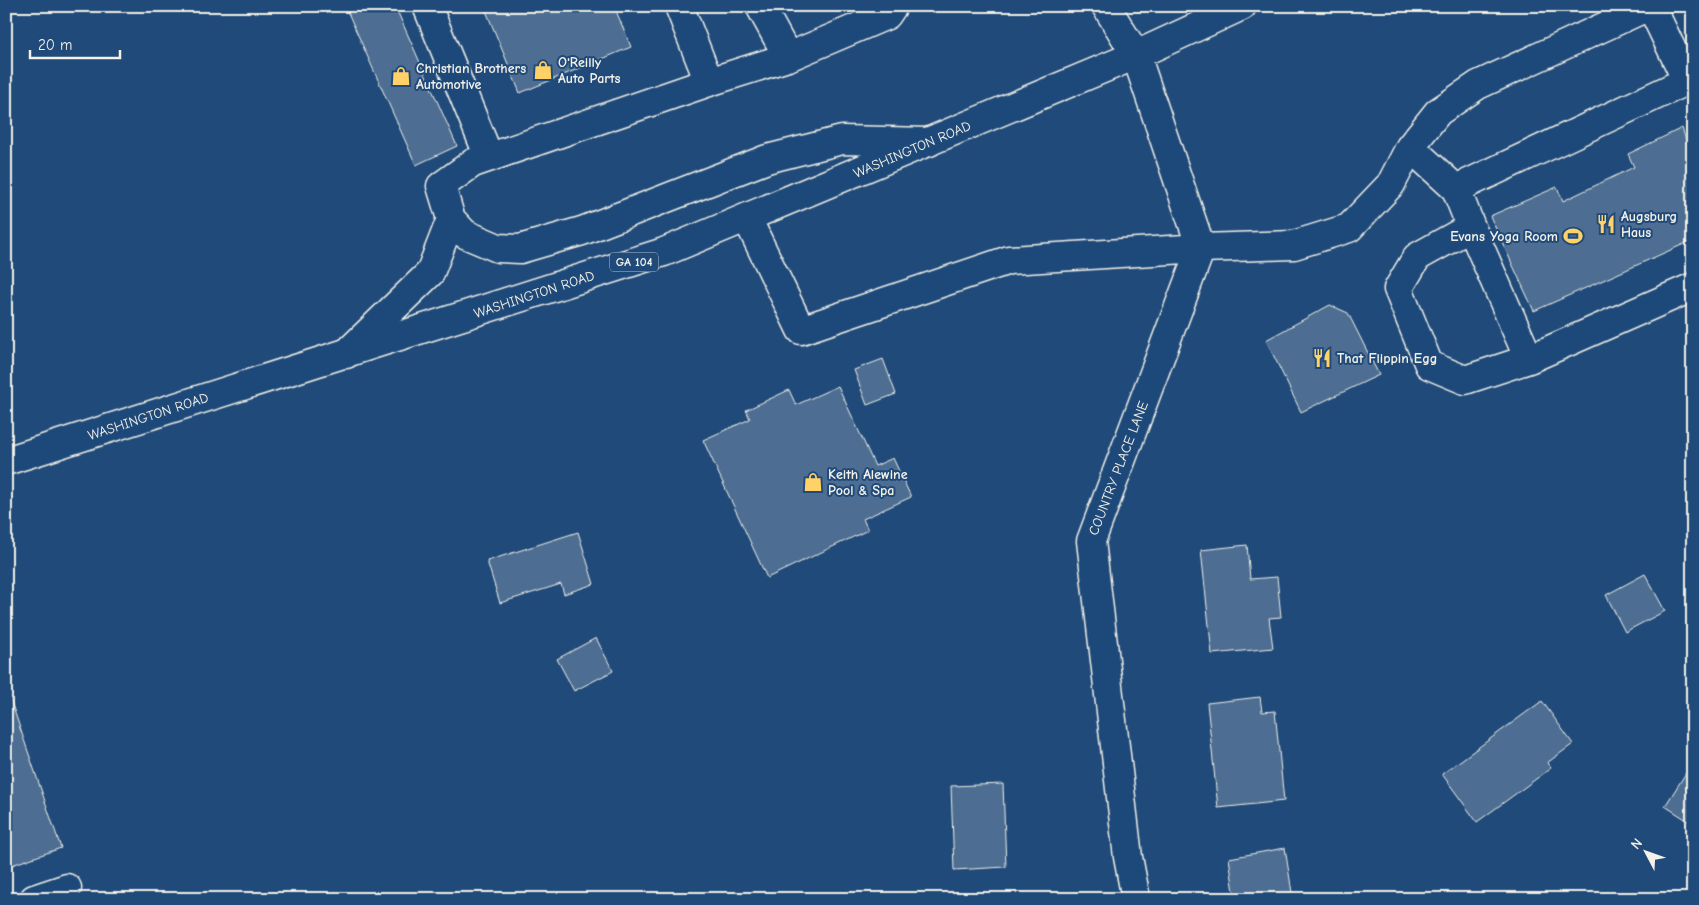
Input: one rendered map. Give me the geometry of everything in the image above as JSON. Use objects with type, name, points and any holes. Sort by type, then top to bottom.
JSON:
[{"type":"main road","points":[[427,6],[489,157]]},
{"type":"main road","points":[[679,6],[708,82]]},
{"type":"main road","points":[[760,6],[788,57]]},
{"type":"main road","points":[[893,6],[887,15],[788,57],[708,82],[473,163],[441,186],[451,219],[465,234],[498,248],[520,249],[582,231],[767,159],[842,140],[928,142]]},
{"type":"main road","points":[[1106,6],[1136,55],[1201,248]]},
{"type":"main road","name":"WASHINGTON ROAD","points":[[6,461],[664,252],[1136,55],[1242,6]]},
{"type":"main road","points":[[747,218],[801,330],[1009,260],[1201,248],[1294,245],[1349,228],[1391,184],[1410,147],[1438,112],[1478,85],[1650,6],[1690,79],[1456,189]]},
{"type":"main road","points":[[1410,147],[1456,189],[1529,360]]},
{"type":"main road","points":[[346,354],[430,273],[451,219]]},
{"type":"main road","points":[[1471,227],[1417,257],[1398,289],[1429,365],[1465,380],[1529,360],[1693,288]]},
{"type":"main road","name":"COUNTRY PLACE LANE","points":[[1136,899],[1128,857],[1091,541],[1201,248]]},
{"type":"main road","points":[[34,899],[67,888]]},
{"type":"building","name":"Christian Brothers Automotive","points":[[345,6],[395,6],[457,146],[416,165]]},
{"type":"building","name":"O'Reilly Auto Parts","points":[[484,6],[614,6],[631,47],[520,93]]},
{"type":"building","points":[[1682,128],[1687,143],[1693,140],[1693,240],[1534,311],[1490,216],[1557,187],[1563,201],[1634,167],[1628,154]]},
{"type":"building","name":"That Flippin Egg","points":[[1330,305],[1348,313],[1379,375],[1301,412],[1266,340]]},
{"type":"building","points":[[883,359],[896,394],[867,405],[854,370]]},
{"type":"building","name":"Keith Alewine Pool & Spa","points":[[838,386],[875,466],[893,458],[911,497],[863,519],[868,530],[767,578],[703,440],[750,419],[746,410],[789,390],[796,405]]},
{"type":"building","points":[[578,532],[594,584],[564,594],[561,584],[500,603],[487,561]]},
{"type":"building","points":[[1247,545],[1250,579],[1277,577],[1281,617],[1269,618],[1273,648],[1212,654],[1201,550]]},
{"type":"building","points":[[1645,574],[1665,611],[1625,632],[1606,595]]},
{"type":"building","points":[[596,638],[613,671],[574,691],[557,659]]},
{"type":"building","points":[[6,687],[61,848],[6,867]]},
{"type":"building","points":[[1260,697],[1262,712],[1275,711],[1284,801],[1218,808],[1207,703]]},
{"type":"building","points":[[1542,701],[1573,744],[1547,763],[1551,768],[1477,822],[1442,774]]},
{"type":"building","points":[[1693,762],[1693,824],[1665,806]]},
{"type":"building","points":[[1003,784],[1006,867],[954,870],[951,786]]},
{"type":"building","points":[[1285,848],[1293,899],[1235,899],[1229,858]]},
{"type":"place","name":"O'Reilly Auto Parts","points":[[543,70]]},
{"type":"place","name":"Christian Brothers Automotive","points":[[401,76]]},
{"type":"place","name":"Augsburg Haus","points":[[1606,224]]},
{"type":"place","name":"Evans Yoga Room","points":[[1573,236]]},
{"type":"place","name":"That Flippin Egg","points":[[1322,358]]},
{"type":"place","name":"Keith Alewine Pool & Spa","points":[[813,482]]}]
